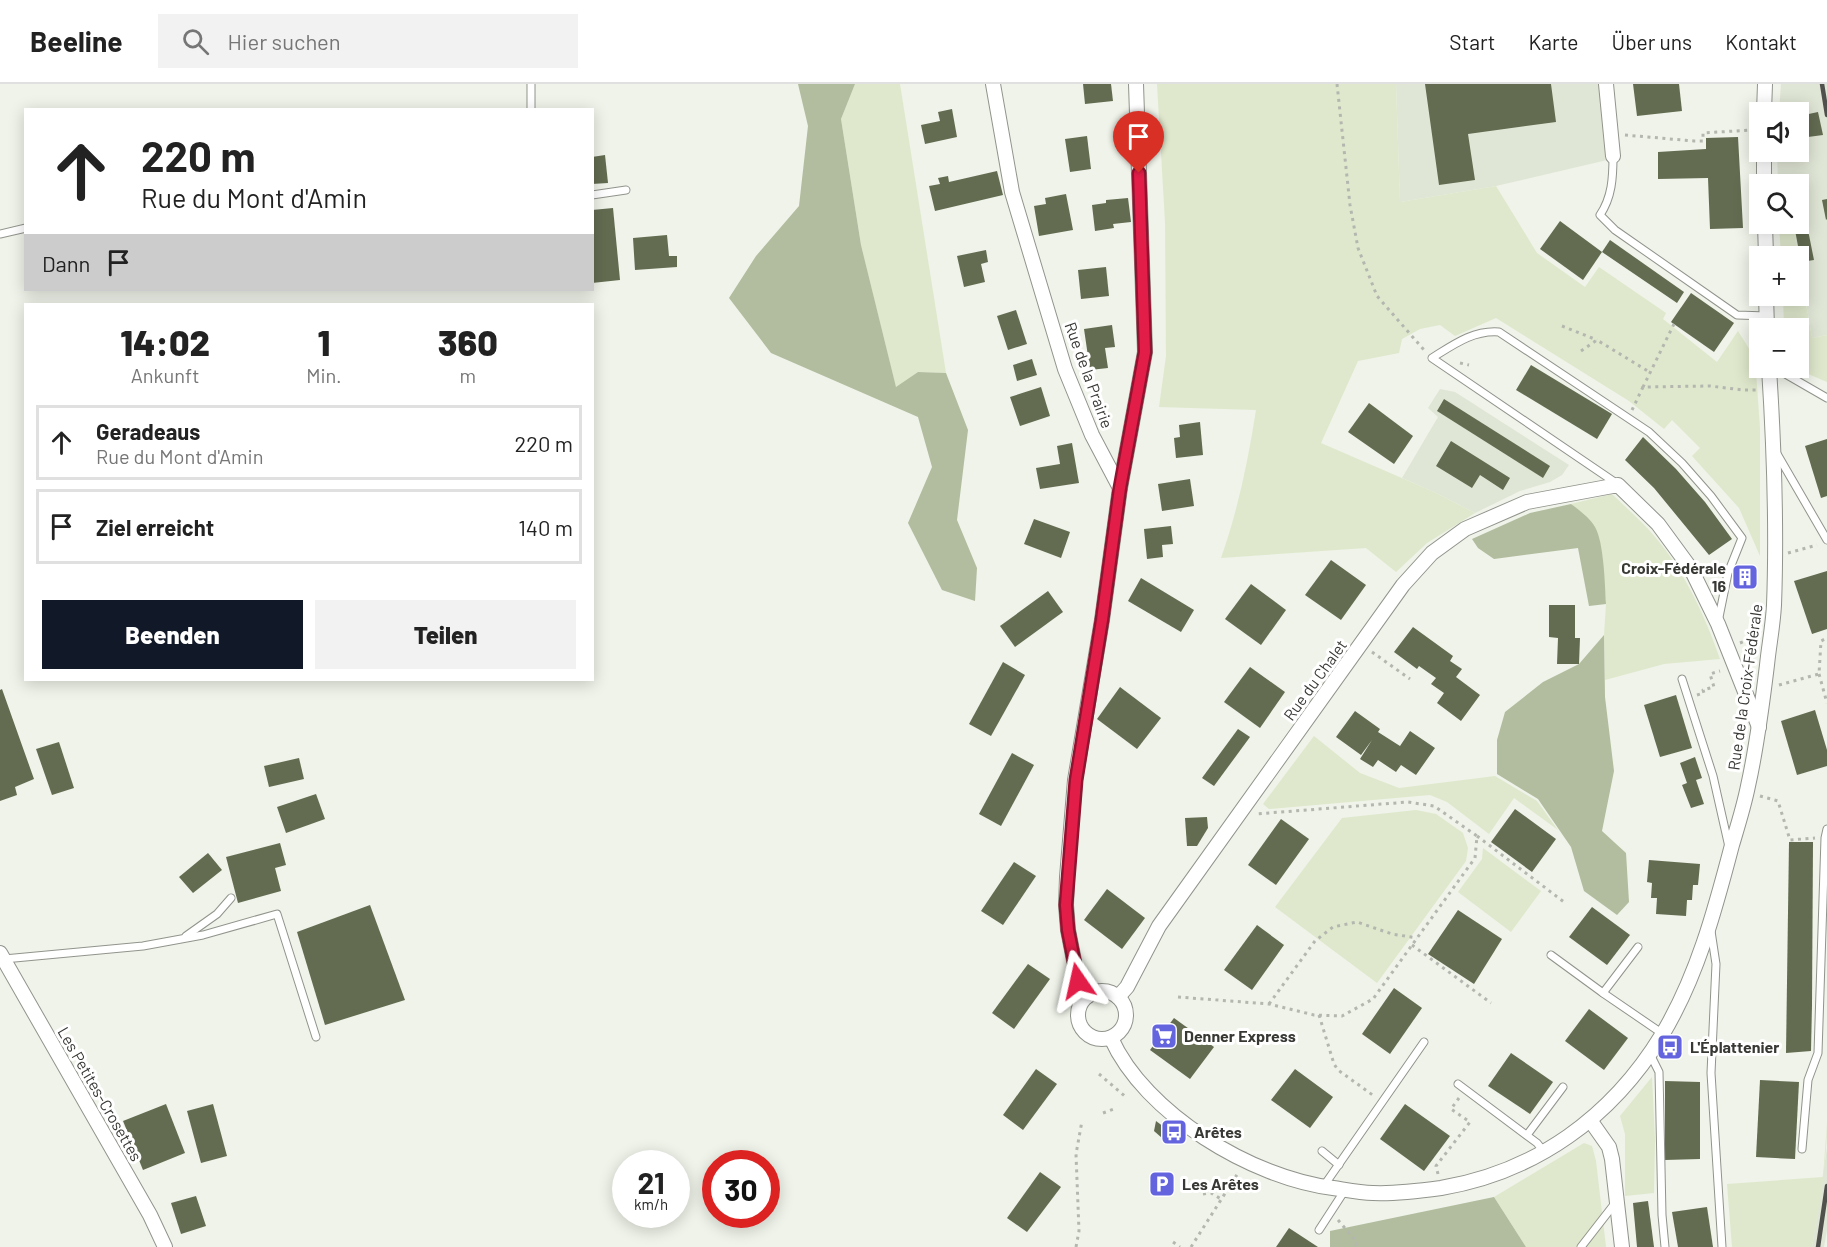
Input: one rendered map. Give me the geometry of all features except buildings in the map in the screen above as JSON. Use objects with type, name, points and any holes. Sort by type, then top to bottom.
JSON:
[{"type":"street","name":"Rue de la Prairie","points":[[993,84],[1012,192],[1065,369],[1092,435],[1120,488]]},
{"type":"street","points":[[1088,996],[1078,981],[1068,930],[1067,877],[1076,780],[1102,620],[1120,488],[1145,352],[1136,84]]},
{"type":"street","points":[[1606,84],[1613,156]]},
{"type":"street","points":[[1764,102],[1765,84]]},
{"type":"street","name":"Rue de la Croix-Fédérale","points":[[1111,1038],[1120,1055],[1150,1093],[1195,1132],[1246,1161],[1284,1177],[1323,1187],[1373,1193],[1413,1192],[1456,1185],[1513,1168],[1545,1153],[1572,1135],[1621,1089],[1650,1054],[1663,1034],[1688,984],[1710,926],[1748,786],[1759,728],[1774,608],[1774,447],[1770,378]]},
{"type":"street","points":[[1618,485],[1658,524],[1691,569],[1718,624],[1759,728]]},
{"type":"street","name":"Rue du Chalet","points":[[1118,997],[1126,987],[1159,926],[1403,585],[1432,554],[1465,529],[1527,502],[1618,485]]},
{"type":"street","name":"Les Petites-Crosettes","points":[[2,956],[150,1215],[165,1247]]},
{"type":"street","points":[[1103,991],[1118,997],[1126,1012],[1123,1028],[1111,1038],[1090,1036],[1080,1025],[1078,1018],[1080,1006],[1088,996],[1095,992],[1103,991]]},
{"type":"street","points":[[1590,1120],[1609,1148],[1612,1159],[1622,1247]]},
{"type":"lane","points":[[531,84],[531,108]]},
{"type":"lane","points":[[1613,156],[1612,184],[1607,204],[1600,215],[1615,230],[1737,315],[1750,318]]},
{"type":"lane","points":[[594,195],[626,190]]},
{"type":"lane","points":[[0,234],[24,228]]},
{"type":"lane","points":[[1618,485],[1432,358],[1470,336],[1481,332],[1499,332],[1649,432],[1697,480],[1742,538],[1728,573],[1718,624]]},
{"type":"lane","points":[[1793,378],[1827,398]]},
{"type":"lane","name":"Rue de la Croix-Fédérale","points":[[1774,447],[1827,540]]},
{"type":"lane","points":[[1682,679],[1713,776],[1730,853]]},
{"type":"lane","points":[[1802,1149],[1808,1080],[1818,1053],[1827,829]]},
{"type":"lane","name":"Les Petites-Crosettes","points":[[182,939],[217,914],[231,898]]},
{"type":"lane","name":"Les Petites-Crosettes","points":[[2,956],[143,946],[203,935],[278,914],[316,1037]]},
{"type":"lane","name":"Rue de la Croix-Fédérale","points":[[1710,926],[1716,964],[1711,1073],[1722,1247]]},
{"type":"lane","points":[[1603,993],[1638,946]]},
{"type":"lane","points":[[1551,955],[1663,1034]]},
{"type":"lane","points":[[1323,1187],[1424,1042]]},
{"type":"lane","points":[[1650,1054],[1659,1072],[1662,1215],[1665,1247]]},
{"type":"lane","points":[[1458,1084],[1537,1143],[1545,1153]]},
{"type":"lane","points":[[1527,1136],[1563,1087]]},
{"type":"lane","points":[[1322,1151],[1339,1165]]},
{"type":"lane","points":[[1319,1230],[1345,1190]]},
{"type":"lane","points":[[1581,1247],[1617,1201]]},
{"type":"path","points":[[1337,84],[1350,205],[1358,248],[1377,296],[1432,358]]},
{"type":"path","points":[[1611,133],[1703,141],[1703,133],[1749,130]]},
{"type":"path","points":[[1634,406],[1674,324]]},
{"type":"path","points":[[1562,326],[1596,340],[1651,373]]},
{"type":"path","points":[[1581,351],[1596,340]]},
{"type":"path","points":[[1643,387],[1704,386],[1761,390]]},
{"type":"path","points":[[1774,557],[1817,544]]},
{"type":"path","points":[[1737,644],[1750,639],[1762,628]]},
{"type":"path","points":[[1827,638],[1821,640],[1819,674],[1827,703]]},
{"type":"path","points":[[1361,644],[1410,679]]},
{"type":"path","points":[[1703,694],[1703,690],[1714,687],[1710,674],[1720,671]]},
{"type":"path","points":[[1779,686],[1819,674]]},
{"type":"path","points":[[1763,797],[1778,801],[1790,840],[1815,838]]},
{"type":"path","points":[[1238,815],[1408,802],[1434,806],[1564,902]]},
{"type":"path","points":[[1178,997],[1269,1004],[1319,1015],[1342,1016],[1373,999],[1475,858],[1477,836]]},
{"type":"path","points":[[1269,1004],[1316,941],[1333,927],[1357,922],[1392,934],[1417,939]]},
{"type":"path","points":[[1412,945],[1491,1003]]},
{"type":"path","points":[[1319,1015],[1334,1064],[1338,1070],[1382,1102]]},
{"type":"path","points":[[1099,1074],[1127,1098]]},
{"type":"path","points":[[1437,1174],[1436,1166],[1470,1122],[1451,1109],[1465,1090]]},
{"type":"path","points":[[1103,1113],[1114,1109]]},
{"type":"path","points":[[1076,1247],[1079,1231],[1076,1154],[1082,1121]]},
{"type":"path","points":[[1191,1247],[1240,1170]]},
{"type":"path","points":[[1203,1194],[1211,1194],[1221,1199]]},
{"type":"path","points":[[1331,1211],[1357,1242],[1356,1247]]},
{"type":"path","points":[[1173,1242],[1180,1247]]},
{"type":"shaded area","points":[[855,84],[900,84],[946,373],[918,372],[896,388],[861,245],[841,119]]},
{"type":"shaded area","points":[[1157,84],[1396,84],[1400,202],[1496,186],[1537,253],[1585,287],[1599,267],[1666,313],[1663,319],[1717,362],[1738,331],[1749,349],[1749,378],[1756,378],[1760,428],[1760,556],[1739,508],[1692,456],[1700,448],[1672,420],[1664,429],[1629,401],[1496,318],[1455,336],[1440,325],[1420,329],[1402,339],[1399,353],[1358,361],[1321,443],[1434,492],[1475,513],[1427,543],[1396,572],[1366,548],[1221,558],[1242,485],[1256,410],[1159,407],[1166,356],[1165,222]]},
{"type":"shaded area","points":[[1396,84],[1601,84],[1609,153],[1607,160],[1496,186],[1400,202]]},
{"type":"shaded area","points":[[1781,84],[1827,84],[1827,335],[1812,338],[1807,306],[1809,306],[1809,246],[1797,246],[1795,234],[1809,234],[1809,174],[1778,174],[1777,162],[1809,162],[1809,102],[1780,102]]},
{"type":"shaded area","points":[[1780,234],[1795,234],[1796,246],[1780,246]]},
{"type":"shaded area","points":[[1783,306],[1806,306],[1809,318],[1784,318]]},
{"type":"shaded area","points":[[1809,321],[1812,338],[1827,335],[1827,382],[1809,374]]},
{"type":"shaded area","points":[[1440,389],[1455,392],[1569,465],[1562,475],[1550,482],[1520,491],[1475,513],[1402,478],[1438,417],[1428,408]]},
{"type":"shaded area","points":[[1612,494],[1649,530],[1672,559],[1699,607],[1720,659],[1664,664],[1605,680],[1606,604],[1602,553],[1585,515],[1571,504]]},
{"type":"shaded area","points":[[1314,736],[1360,773],[1399,788],[1495,776],[1537,801],[1558,830],[1514,798],[1489,834],[1447,802],[1430,795],[1269,809],[1263,804]]},
{"type":"shaded area","points":[[1416,810],[1436,814],[1463,833],[1468,848],[1466,861],[1377,983],[1275,907],[1342,818]]},
{"type":"shaded area","points":[[1483,848],[1541,891],[1511,932],[1458,892],[1482,859]]},
{"type":"shaded area","points":[[1652,1077],[1655,1140],[1654,1193],[1625,1196],[1625,1134],[1620,1116]]},
{"type":"shaded area","points":[[1827,1123],[1827,1138],[1823,1177]]},
{"type":"shaded area","points":[[1584,1143],[1592,1146],[1596,1161],[1606,1247],[1526,1247],[1494,1197]]},
{"type":"shaded area","points":[[1827,1148],[1827,1230],[1824,1247],[1812,1247]]},
{"type":"shaded area","points":[[1823,1177],[1812,1247],[1732,1247],[1727,1184]]},
{"type":"green space","points":[[798,84],[855,84],[841,119],[861,245],[896,387],[918,372],[946,373],[968,430],[957,520],[977,568],[975,601],[942,590],[908,523],[932,467],[918,417],[771,353],[729,298],[756,256],[799,206],[808,126]]},
{"type":"green space","points":[[1571,504],[1590,520],[1598,534],[1604,564],[1606,604],[1589,606],[1578,548],[1494,559],[1478,548],[1472,539],[1530,513]]},
{"type":"green space","points":[[1604,635],[1605,697],[1614,771],[1602,831],[1626,853],[1629,902],[1617,915],[1584,891],[1571,847],[1538,799],[1497,774],[1497,740],[1505,712],[1543,682],[1579,664]]},
{"type":"green space","points":[[1494,1197],[1526,1247],[1330,1247],[1330,1231]]},
{"type":"railway","points":[[1822,84],[1827,115]]},
{"type":"railway","points":[[1818,1247],[1827,1186]]},
{"type":"place","name":"Croix-Fédérale 16","points":[[1745,577]]},
{"type":"place","name":"Denner Express","points":[[1164,1036]]},
{"type":"place","name":"L'Éplattenier","points":[[1670,1047]]},
{"type":"place","name":"Arêtes","points":[[1174,1132]]},
{"type":"place","name":"Les Arêtes","points":[[1162,1184]]},
{"type":"route","points":[[1078,981],[1068,930],[1066,905],[1076,780],[1102,620],[1120,488],[1145,352],[1139,173]]}]
